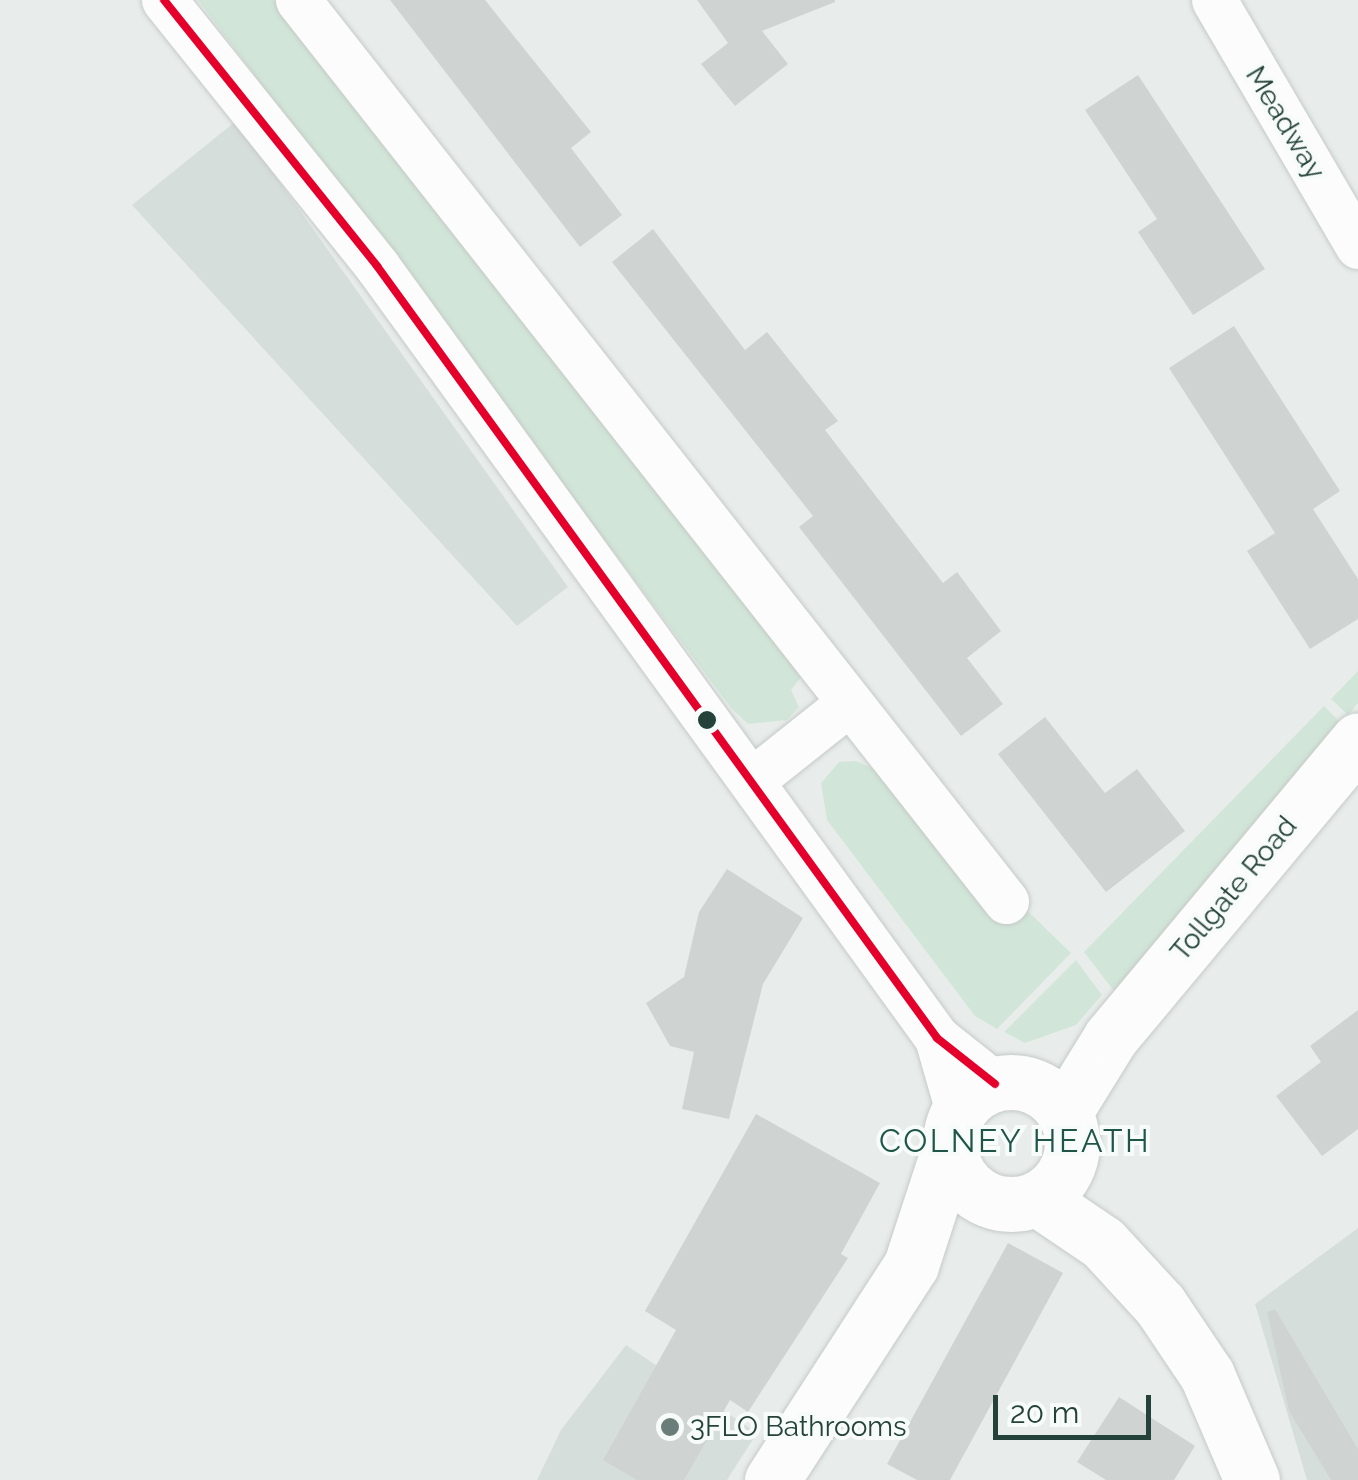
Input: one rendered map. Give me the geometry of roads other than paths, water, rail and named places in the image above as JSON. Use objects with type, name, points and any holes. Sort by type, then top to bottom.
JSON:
[{"type":"street","points":[[164,0],[377,266],[756,778],[937,1038],[1012,1115],[1103,1243],[1207,1375],[1252,1480]]},
{"type":"street","points":[[298,0],[1006,901]]},
{"type":"street","name":"Meadway","points":[[1214,0],[1358,246]]},
{"type":"street","points":[[756,778],[849,703]]},
{"type":"street","name":"Tollgate Road","points":[[1012,1115],[1111,1037],[1358,741]]},
{"type":"street","points":[[1012,1115],[1014,1200]]},
{"type":"street","points":[[1012,1115],[958,1174],[1103,1243]]},
{"type":"street","points":[[772,1480],[1012,1115]]},
{"type":"street","points":[[911,1265],[1014,1200]]},
{"type":"place","name":"3FLO Bathrooms","points":[[670,1427]]},
{"type":"district","name":"COLNEY HEATH","points":[[1015,1141]]}]
